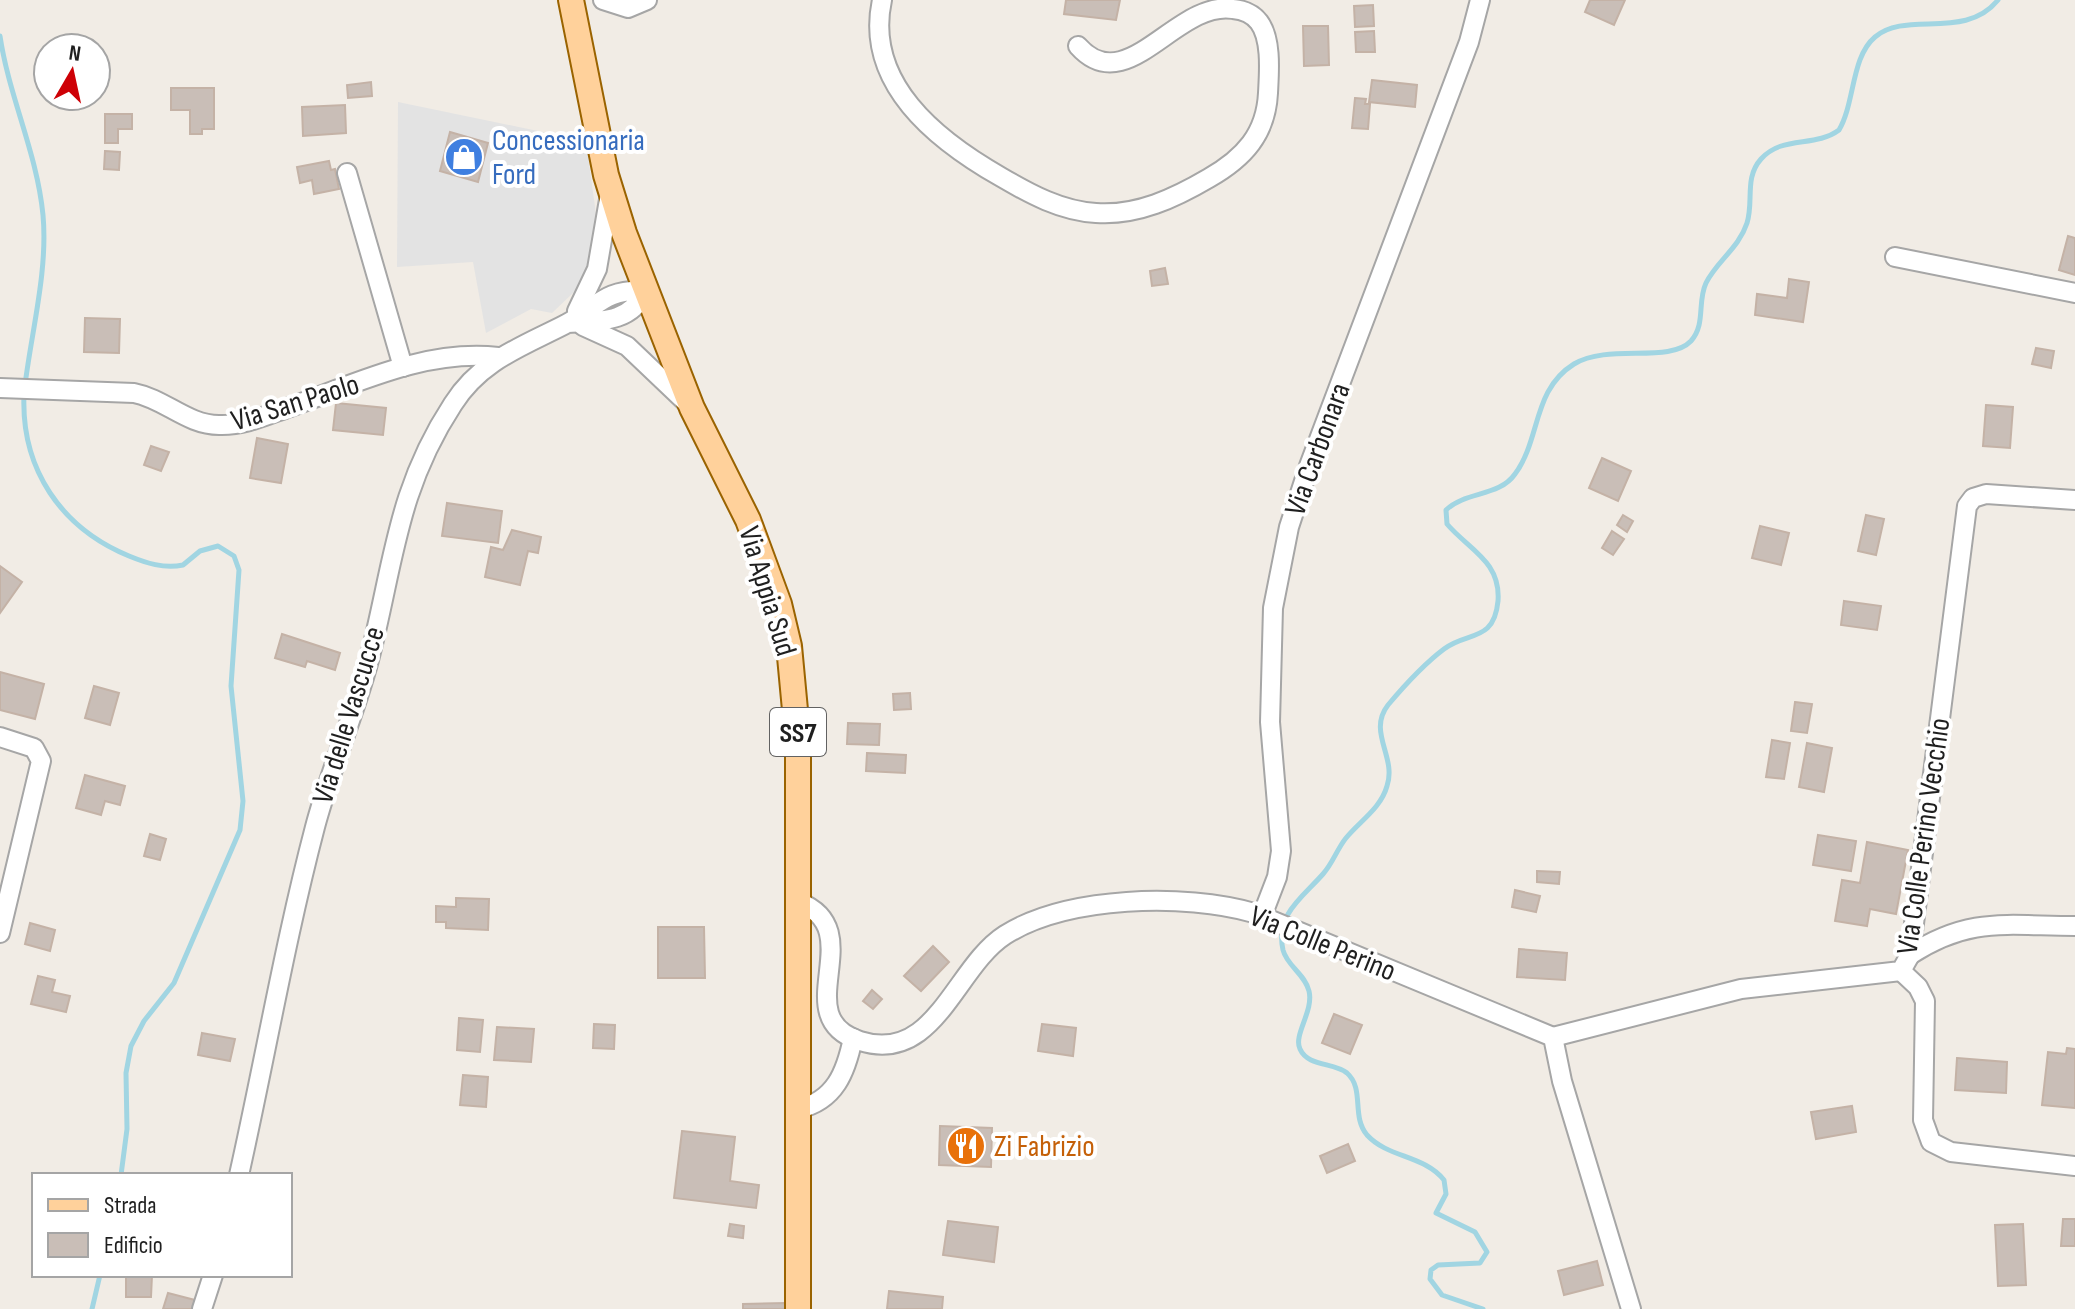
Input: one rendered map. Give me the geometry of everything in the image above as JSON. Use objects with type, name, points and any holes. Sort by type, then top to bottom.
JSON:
[{"type":"main road","name":"Via Appia Sud","points":[[571,0],[610,190],[645,291],[692,408],[748,520],[786,633],[797,726],[798,1309]]},
{"type":"street","points":[[603,0],[628,8],[647,0]]},
{"type":"street","points":[[882,0],[878,31],[881,52],[893,79],[917,114],[977,163],[1056,204],[1104,213],[1155,204],[1234,162],[1259,132],[1268,101],[1267,44],[1260,23],[1245,12],[1221,8],[1192,16],[1150,49],[1131,59],[1103,61],[1088,55],[1078,46]]},
{"type":"street","name":"Via Carbonara","points":[[1265,917],[1280,859],[1270,683],[1274,598],[1289,527],[1309,466],[1469,42],[1480,0]]},
{"type":"street","points":[[347,173],[403,367]]},
{"type":"street","points":[[610,190],[594,278],[568,323],[607,334],[627,346],[692,408]]},
{"type":"street","points":[[1895,257],[2075,293]]},
{"type":"street","name":"Via delle Vascucce","points":[[239,1173],[311,840],[369,659],[403,504],[453,403],[476,376],[498,357],[568,323],[611,293],[645,291]]},
{"type":"street","name":"Via San Paolo","points":[[7,388],[134,393],[155,398],[192,420],[221,426],[255,419],[403,367],[457,356],[498,357]]},
{"type":"street","name":"Via Colle Perino Vecchio","points":[[1553,1037],[1741,989],[1906,963],[1967,506],[1973,498],[1986,494],[2075,500]]},
{"type":"street","points":[[0,737],[34,748],[41,761],[0,933]]},
{"type":"street","points":[[798,1109],[821,1102],[835,1088],[853,1038],[840,1028],[828,1009],[826,992],[832,944],[828,925],[817,911],[799,902]]},
{"type":"street","name":"Via Colle Perino","points":[[853,1038],[887,1044],[921,1033],[985,950],[1019,927],[1042,917],[1083,908],[1147,902],[1221,905],[1265,917],[1553,1037]]},
{"type":"street","points":[[2075,926],[1962,928],[1942,935],[1906,963],[1927,1009],[1923,1120],[1931,1142],[1951,1152],[2075,1166]]},
{"type":"street","points":[[1553,1037],[1562,1081],[1631,1309]]},
{"type":"street","points":[[202,1309],[212,1277]]},
{"type":"shaded area","points":[[398,102],[586,141],[598,229],[594,264],[573,293],[552,313],[531,309],[486,333],[473,262],[397,267]]},
{"type":"building","points":[[1066,0],[1120,0],[1116,20],[1064,14]]},
{"type":"building","points":[[1590,0],[1625,0],[1614,25],[1585,12]]},
{"type":"building","points":[[1373,5],[1374,26],[1355,27],[1354,6]]},
{"type":"building","points":[[1303,26],[1328,26],[1329,65],[1304,66]]},
{"type":"building","points":[[1374,31],[1375,52],[1356,52],[1355,32]]},
{"type":"building","points":[[1372,80],[1417,85],[1415,107],[1369,102]]},
{"type":"building","points":[[371,82],[372,96],[348,98],[347,85]]},
{"type":"building","points":[[171,88],[214,88],[214,129],[202,129],[202,134],[190,134],[190,110],[171,110]]},
{"type":"building","points":[[1355,98],[1366,99],[1365,104],[1370,104],[1368,129],[1352,128]]},
{"type":"building","points":[[345,105],[346,133],[303,136],[302,107]]},
{"type":"building","points":[[105,114],[132,114],[132,129],[118,129],[118,143],[105,143]]},
{"type":"building","name":"Concessionaria Ford","points":[[450,132],[488,143],[478,182],[440,171]]},
{"type":"building","points":[[105,151],[120,152],[119,170],[104,169]]},
{"type":"building","points":[[329,161],[331,170],[335,169],[339,189],[314,194],[312,180],[300,183],[297,167]]},
{"type":"building","points":[[2068,236],[2075,238],[2075,275],[2059,270]]},
{"type":"building","points":[[1165,268],[1168,284],[1152,286],[1150,271]]},
{"type":"building","points":[[1789,279],[1809,282],[1803,322],[1755,315],[1757,294],[1787,298]]},
{"type":"building","points":[[85,318],[120,319],[119,353],[84,352]]},
{"type":"building","points":[[2036,348],[2054,351],[2051,368],[2032,364]]},
{"type":"building","points":[[336,403],[386,408],[383,435],[333,430]]},
{"type":"building","points":[[1986,405],[2013,407],[2010,448],[1983,446]]},
{"type":"building","points":[[257,438],[288,444],[281,483],[250,478]]},
{"type":"building","points":[[151,446],[169,452],[161,471],[144,465]]},
{"type":"building","points":[[1602,458],[1631,471],[1618,501],[1589,488]]},
{"type":"building","points":[[447,503],[502,511],[498,543],[442,536]]},
{"type":"building","points":[[1623,515],[1633,521],[1627,532],[1617,525]]},
{"type":"building","points":[[1866,515],[1884,519],[1876,555],[1858,551]]},
{"type":"building","points":[[1760,526],[1789,533],[1781,565],[1752,558]]},
{"type":"building","points":[[512,530],[541,537],[538,553],[528,551],[520,585],[485,577],[491,547],[503,550]]},
{"type":"building","points":[[1612,531],[1624,539],[1613,555],[1602,548]]},
{"type":"building","points":[[0,566],[22,582],[0,613]]},
{"type":"building","points":[[1844,601],[1881,606],[1877,630],[1841,625]]},
{"type":"building","points":[[282,634],[340,653],[335,670],[307,661],[305,667],[275,658]]},
{"type":"building","points":[[0,672],[44,684],[35,719],[0,710]]},
{"type":"building","points":[[94,686],[119,693],[110,725],[85,718]]},
{"type":"building","points":[[910,693],[911,709],[894,710],[893,694]]},
{"type":"building","points":[[1795,702],[1812,704],[1807,733],[1791,731]]},
{"type":"building","points":[[848,723],[880,724],[879,745],[847,744]]},
{"type":"building","points":[[1772,740],[1790,743],[1784,779],[1766,777]]},
{"type":"building","points":[[1807,743],[1832,748],[1824,792],[1799,787]]},
{"type":"building","points":[[867,753],[906,755],[905,773],[866,771]]},
{"type":"building","points":[[85,775],[125,786],[120,805],[105,801],[101,815],[76,808]]},
{"type":"building","points":[[150,834],[166,839],[160,860],[144,856]]},
{"type":"building","points":[[1818,835],[1856,841],[1851,871],[1813,865]]},
{"type":"building","points":[[1867,842],[1908,850],[1896,914],[1870,909],[1867,926],[1835,921],[1842,880],[1860,883]]},
{"type":"building","points":[[1537,871],[1560,872],[1559,884],[1537,882]]},
{"type":"building","points":[[1515,890],[1540,896],[1536,912],[1512,907]]},
{"type":"building","points":[[456,898],[489,899],[488,930],[446,928],[446,922],[436,922],[436,906],[456,907]]},
{"type":"building","points":[[30,923],[55,930],[50,951],[25,944]]},
{"type":"building","points":[[658,927],[704,927],[705,978],[658,978]]},
{"type":"building","points":[[933,946],[949,962],[921,991],[904,976]]},
{"type":"building","points":[[1519,949],[1567,953],[1565,980],[1517,977]]},
{"type":"building","points":[[38,976],[55,980],[52,992],[70,996],[66,1012],[31,1004]]},
{"type":"building","points":[[872,990],[882,999],[873,1009],[863,1001]]},
{"type":"building","points":[[1334,1014],[1362,1025],[1350,1054],[1322,1043]]},
{"type":"building","points":[[459,1018],[483,1020],[480,1052],[457,1050]]},
{"type":"building","points":[[594,1024],[615,1025],[614,1049],[593,1048]]},
{"type":"building","points":[[1042,1024],[1076,1028],[1073,1056],[1038,1051]]},
{"type":"building","points":[[497,1027],[534,1029],[531,1062],[494,1060]]},
{"type":"building","points":[[202,1033],[235,1039],[230,1061],[198,1055]]},
{"type":"building","points":[[2067,1048],[2075,1049],[2075,1108],[2042,1105],[2048,1052],[2066,1054]]},
{"type":"building","points":[[1957,1058],[2007,1062],[2006,1093],[1955,1090]]},
{"type":"building","points":[[463,1075],[488,1077],[486,1107],[460,1105]]},
{"type":"building","points":[[1852,1106],[1856,1132],[1816,1139],[1811,1112]]},
{"type":"building","name":"Zi Fabrizio","points":[[940,1126],[992,1128],[991,1167],[939,1165]]},
{"type":"building","points":[[682,1131],[735,1137],[730,1181],[759,1185],[756,1208],[674,1198]]},
{"type":"building","points":[[1348,1144],[1355,1161],[1327,1173],[1320,1156]]},
{"type":"building","points":[[2063,1219],[2075,1219],[2075,1246],[2061,1246]]},
{"type":"building","points":[[948,1221],[998,1227],[994,1262],[943,1255]]},
{"type":"building","points":[[730,1224],[744,1226],[743,1238],[728,1236]]},
{"type":"building","points":[[2023,1224],[2026,1285],[1998,1286],[1995,1225]]},
{"type":"building","points":[[1597,1261],[1603,1285],[1564,1295],[1558,1271]]},
{"type":"building","points":[[126,1277],[152,1277],[151,1297],[126,1297]]},
{"type":"building","points":[[889,1291],[943,1297],[942,1309],[887,1309]]},
{"type":"building","points":[[168,1293],[195,1300],[193,1309],[163,1309]]},
{"type":"building","points":[[786,1303],[786,1309],[743,1309],[743,1304]]},
{"type":"waterway","points":[[1483,1309],[1442,1295],[1430,1279],[1431,1270],[1438,1265],[1480,1263],[1487,1252],[1475,1232],[1436,1213],[1446,1194],[1444,1180],[1426,1166],[1385,1148],[1367,1135],[1362,1128],[1352,1079],[1342,1070],[1309,1059],[1300,1049],[1299,1037],[1309,1007],[1309,991],[1285,956],[1282,937],[1283,926],[1292,907],[1326,870],[1346,838],[1384,794],[1389,775],[1380,725],[1388,705],[1437,655],[1453,643],[1485,630],[1495,614],[1498,587],[1494,576],[1482,557],[1447,524],[1446,510],[1463,500],[1500,487],[1515,474],[1551,387],[1574,364],[1604,355],[1668,351],[1681,348],[1691,341],[1700,320],[1706,283],[1739,240],[1747,223],[1751,182],[1756,166],[1769,152],[1779,147],[1820,139],[1839,130],[1857,68],[1875,37],[1888,29],[1903,26],[1969,19],[1985,12],[1998,0]]},
{"type":"waterway","points":[[0,36],[35,169],[43,215],[41,278],[25,385]]},
{"type":"waterway","points":[[24,395],[25,422],[38,471],[50,493],[83,529],[129,556],[162,566],[183,565],[200,551],[218,546],[234,556],[239,570],[231,686],[243,801],[240,830],[174,983],[144,1021],[131,1046],[126,1073],[127,1129],[121,1173]]},
{"type":"waterway","points":[[92,1309],[100,1277]]},
{"type":"place","name":"Concessionaria Ford","points":[[464,157]]},
{"type":"place","name":"Zi Fabrizio","points":[[966,1146]]}]
